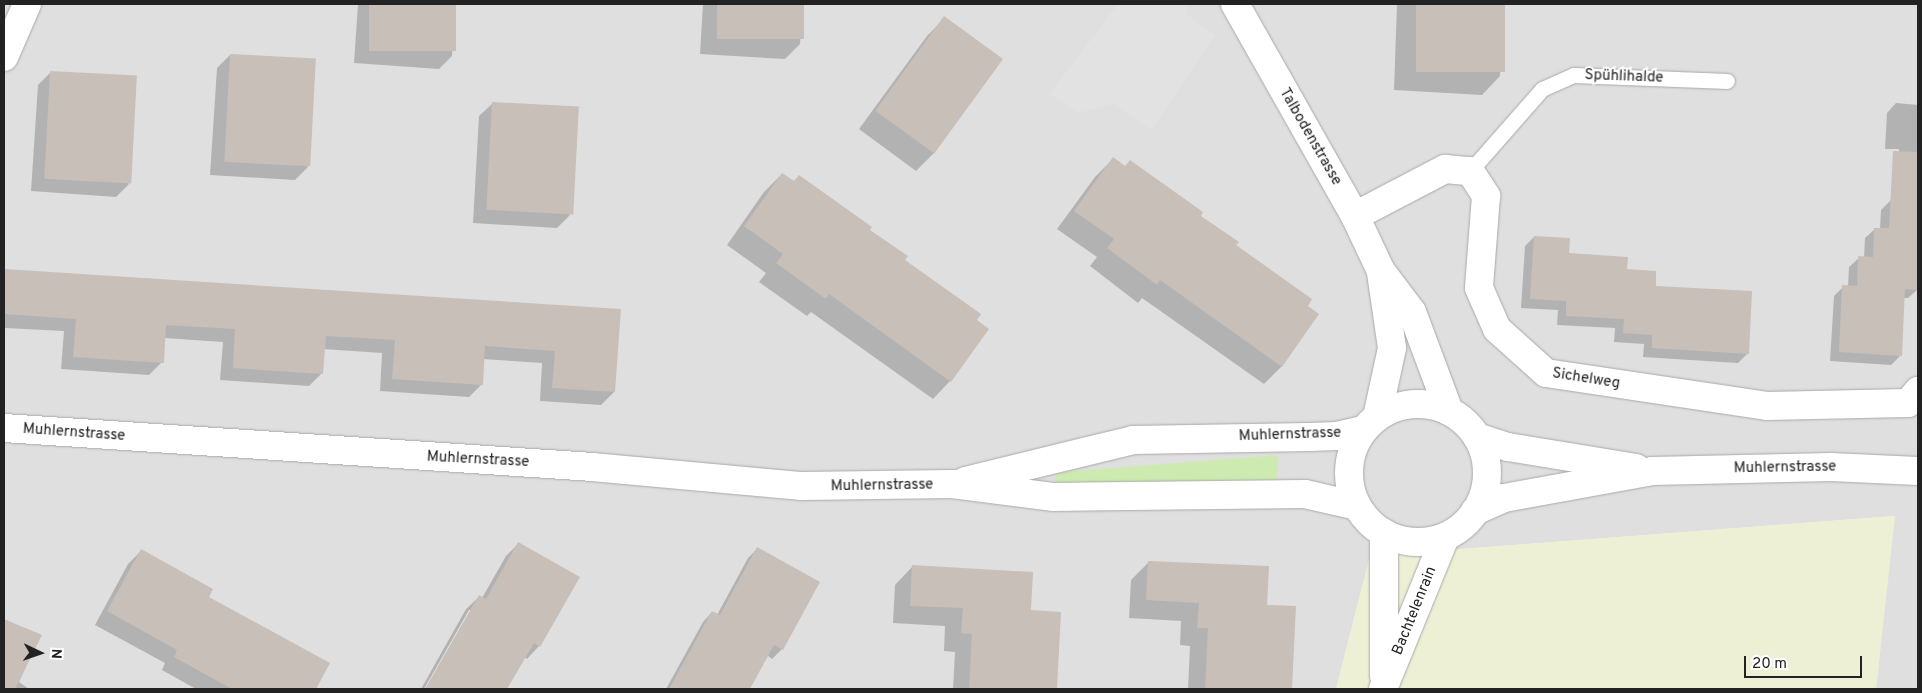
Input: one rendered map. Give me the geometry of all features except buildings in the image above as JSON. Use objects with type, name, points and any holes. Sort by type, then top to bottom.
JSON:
[{"type":"street","points":[[4,56],[27,4]]},
{"type":"street","name":"Talbodenstrasse","points":[[1235,4],[1355,216],[1381,271],[1412,312],[1449,412]]},
{"type":"street","points":[[1355,216],[1446,169],[1470,171]]},
{"type":"street","name":"Sichelweg","points":[[1470,171],[1486,196],[1479,288],[1497,329],[1546,373],[1767,406],[1908,403],[1918,391]]},
{"type":"street","name":"Talbodenstrasse","points":[[1371,423],[1392,348],[1381,271]]},
{"type":"street","name":"Muhlernstrasse","points":[[952,484],[1054,456],[1132,440],[1330,436],[1371,423],[1394,408],[1412,404],[1449,412],[1477,437],[1508,447],[1652,471]]},
{"type":"street","name":"Muhlernstrasse","points":[[1371,423],[1354,447],[1349,467],[1350,487],[1357,506],[1369,523],[1384,533],[1412,542],[1445,537],[1462,526],[1475,511],[1487,477],[1485,459],[1477,437]]},
{"type":"street","name":"Muhlernstrasse","points":[[4,428],[592,467],[802,486],[952,484],[1054,497],[1305,494],[1357,506]]},
{"type":"street","name":"Muhlernstrasse","points":[[1475,511],[1504,498],[1652,471],[1831,466],[1918,471]]},
{"type":"street","name":"Bachtelenrain","points":[[1384,533],[1384,687]]},
{"type":"street","name":"Bachtelenrain","points":[[1384,687],[1445,537]]},
{"type":"lane","name":"Spühlihalde","points":[[1470,171],[1542,90],[1574,75],[1727,81]]},
{"type":"shaded area","points":[[4,4],[1918,4],[1918,689],[1876,689],[1894,516],[1370,556],[1336,689],[4,689]]},
{"type":"shaded area","points":[[1118,4],[1186,4],[1188,15],[1215,36],[1151,130],[1113,104],[1078,113],[1049,94]]},
{"type":"green space","points":[[1278,455],[1277,481],[1059,484],[1055,481],[1056,476],[1062,472]]},
{"type":"green space","points":[[1895,516],[1876,689],[1336,689],[1370,556]]}]
